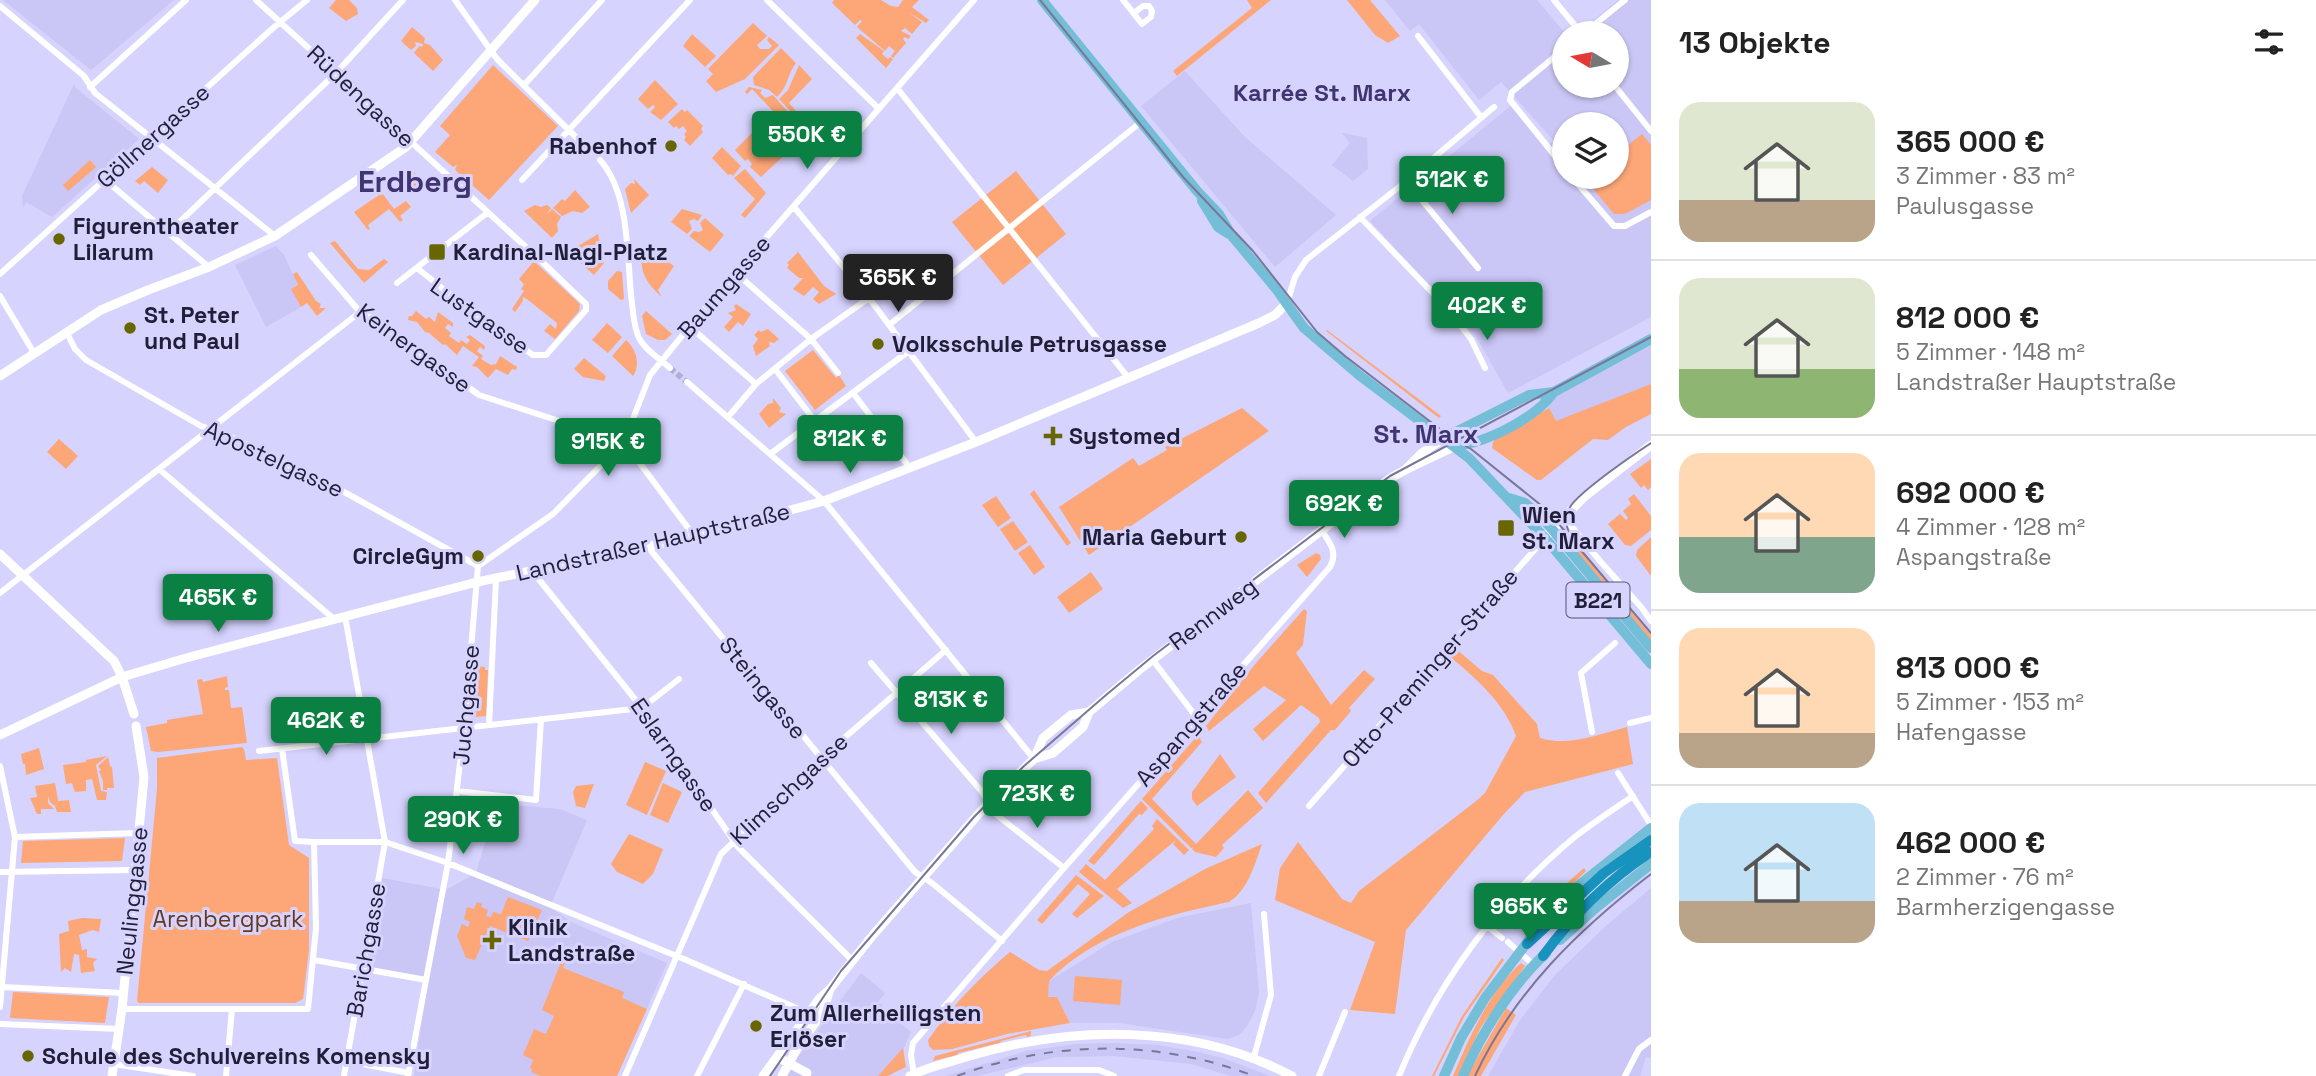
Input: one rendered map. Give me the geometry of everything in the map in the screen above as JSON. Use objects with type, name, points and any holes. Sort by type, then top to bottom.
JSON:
[{"type":"highway","points":[[1523,948],[1604,873],[1651,840]]},
{"type":"highway","points":[[1543,956],[1562,929],[1584,906],[1651,852]]},
{"type":"main road","points":[[0,376],[101,310],[209,267],[275,236],[411,143],[535,0]]},
{"type":"main road","name":"B221","points":[[1042,0],[1197,191],[1219,214],[1232,236],[1304,328],[1326,349],[1455,446],[1508,498],[1525,503],[1651,664]]},
{"type":"main road","name":"Landstraßer Hauptstraße","points":[[0,735],[122,677],[186,658],[477,582],[648,547],[824,501],[975,442],[1271,318],[1287,303]]},
{"type":"main road","name":"Rennweg","points":[[1407,468],[1455,446],[1491,435],[1534,413],[1554,392],[1651,339]]},
{"type":"main road","name":"Rennweg","points":[[1034,759],[1053,753],[1083,727],[1089,712],[1152,659],[1407,468],[1422,453],[1529,394],[1554,392]]},
{"type":"main road","points":[[1548,534],[1563,516],[1603,481],[1651,445]]},
{"type":"main road","name":"B221","points":[[1548,534],[1651,648]]},
{"type":"main road","points":[[0,554],[114,661],[134,714]]},
{"type":"main road","name":"Rennweg","points":[[764,1076],[820,998],[989,802],[1034,759],[1043,738],[1072,715],[1089,712]]},
{"type":"main road","name":"Neulinggasse","points":[[112,1076],[122,1009],[144,776],[136,726]]},
{"type":"main road","points":[[1444,1076],[1469,1023],[1485,998],[1548,915],[1573,890],[1651,826]]},
{"type":"main road","points":[[1463,1076],[1493,1019],[1535,965],[1598,906],[1651,864]]},
{"type":"main road","name":"Rennweg","points":[[782,1076],[827,1006],[830,989]]},
{"type":"main road","points":[[912,1075],[999,1047],[1072,1035],[1112,1034],[1155,1037],[1220,1049],[1292,1076]]},
{"type":"main road","points":[[779,1057],[809,1075]]},
{"type":"street","points":[[90,87],[186,0]]},
{"type":"street","name":"Rüdengasse","points":[[256,0],[586,304],[586,310],[546,355]]},
{"type":"street","name":"Göllnergasse","points":[[0,274],[307,0]]},
{"type":"street","points":[[167,233],[335,73],[403,0]]},
{"type":"street","points":[[455,0],[491,51],[591,152]]},
{"type":"street","points":[[524,85],[602,0]]},
{"type":"street","points":[[522,180],[690,0]]},
{"type":"street","points":[[767,0],[879,109]]},
{"type":"street","name":"Baumgasse","points":[[478,566],[553,514],[624,442],[650,375],[661,360],[974,0]]},
{"type":"street","points":[[1123,0],[1134,13]]},
{"type":"street","points":[[1554,0],[1572,21]]},
{"type":"street","points":[[1598,21],[1625,0]]},
{"type":"street","points":[[0,6],[84,76],[90,87],[275,236]]},
{"type":"street","points":[[1418,36],[1482,117]]},
{"type":"street","points":[[1552,59],[1510,96],[1510,100],[1552,152]]},
{"type":"street","points":[[897,88],[1128,376]]},
{"type":"street","points":[[1625,98],[1651,131]]},
{"type":"street","points":[[1287,303],[1295,277],[1306,260],[1494,107]]},
{"type":"street","points":[[889,325],[1141,122]]},
{"type":"street","points":[[600,160],[614,180],[621,202],[633,313],[638,335],[643,344],[670,368]]},
{"type":"street","points":[[105,180],[209,267]]},
{"type":"street","points":[[1406,181],[1478,268]]},
{"type":"street","points":[[1583,189],[1616,226],[1625,226],[1651,212]]},
{"type":"street","points":[[794,206],[869,298],[975,442]]},
{"type":"street","points":[[397,283],[487,213]]},
{"type":"street","points":[[1360,217],[1448,309],[1471,339],[1485,368]]},
{"type":"street","name":"Keinergasse","points":[[312,255],[360,312],[479,395],[624,442]]},
{"type":"street","name":"Lustgasse","points":[[416,268],[470,312],[512,341],[533,355],[546,355]]},
{"type":"street","points":[[736,273],[811,339],[838,373]]},
{"type":"street","points":[[0,296],[34,353]]},
{"type":"street","points":[[728,418],[756,384],[811,339],[869,298]]},
{"type":"street","points":[[0,593],[360,312]]},
{"type":"street","points":[[690,326],[756,384]]},
{"type":"street","name":"Apostelgasse","points":[[67,333],[75,349],[86,360],[201,426],[221,432],[346,493],[478,566]]},
{"type":"street","points":[[770,454],[909,351]]},
{"type":"street","points":[[775,369],[815,421]]},
{"type":"street","points":[[687,382],[824,501],[1034,759]]},
{"type":"street","points":[[853,393],[910,468]]},
{"type":"street","points":[[624,442],[694,536]]},
{"type":"street","points":[[159,469],[334,619]]},
{"type":"street","points":[[1563,516],[1651,621]]},
{"type":"street","name":"Aspangstraße","points":[[912,1075],[913,1043],[1063,868],[1330,566],[1334,559],[1333,548],[1322,531]]},
{"type":"street","name":"Otto-Preminger-Straße","points":[[1309,806],[1548,534]]},
{"type":"street","name":"Steingasse","points":[[648,547],[915,872],[1002,941]]},
{"type":"street","points":[[477,582],[478,566]]},
{"type":"street","name":"Eslarngasse","points":[[533,572],[642,708],[737,847],[852,960]]},
{"type":"street","name":"Juchgasse","points":[[489,725],[496,579]]},
{"type":"street","name":"Juchgasse","points":[[409,1074],[448,863],[477,582]]},
{"type":"street","name":"Barichgasse","points":[[344,1076],[385,842],[345,617]]},
{"type":"street","points":[[1592,732],[1581,673],[1615,643]]},
{"type":"street","name":"Klimschgasse","points":[[625,1076],[721,854],[821,758],[946,650]]},
{"type":"street","points":[[1152,659],[1197,718]]},
{"type":"street","points":[[871,663],[989,802],[993,812],[1063,868]]},
{"type":"street","points":[[259,751],[642,708],[679,679]]},
{"type":"street","points":[[1630,723],[1651,718]]},
{"type":"street","points":[[457,790],[536,800],[541,719]]},
{"type":"street","points":[[282,749],[295,841],[385,842],[448,863],[744,984],[809,1013],[815,1024]]},
{"type":"street","points":[[0,766],[15,837],[0,1007]]},
{"type":"street","points":[[1618,773],[1651,826]]},
{"type":"street","points":[[1399,1076],[1428,1011],[1487,926],[1510,899],[1570,842],[1633,796]]},
{"type":"street","points":[[15,837],[138,833]]},
{"type":"street","points":[[122,1009],[308,1009],[316,928],[314,842]]},
{"type":"street","points":[[0,872],[135,870]]},
{"type":"street","points":[[1253,1060],[1271,995],[1264,914]]},
{"type":"street","points":[[1487,926],[1505,940],[1523,948],[1535,965]]},
{"type":"street","points":[[314,960],[426,980]]},
{"type":"street","points":[[697,1076],[744,984]]},
{"type":"street","points":[[2,987],[123,993]]},
{"type":"street","points":[[226,1076],[232,1009]]},
{"type":"street","points":[[1319,1076],[1345,1012]]},
{"type":"street","points":[[0,1024],[119,1029]]},
{"type":"street","points":[[1625,1076],[1639,1049],[1651,1040]]},
{"type":"street","points":[[347,1062],[409,1074]]},
{"type":"street","points":[[113,1064],[193,1076]]},
{"type":"street","points":[[1008,1076],[1023,1073],[1098,1073],[1114,1076]]},
{"type":"shaded area","points":[[3,0],[174,0],[91,70]]},
{"type":"shaded area","points":[[1385,0],[1537,0],[1555,21],[1552,21],[1552,98],[1629,98],[1629,21],[1593,21],[1618,0],[1651,0],[1651,317],[1508,393],[1474,333],[1370,221],[1513,104],[1549,145],[1552,143],[1552,189],[1629,189],[1629,112],[1552,112],[1552,139],[1501,82],[1479,100],[1419,24],[1410,31]]},
{"type":"shaded area","points":[[1185,71],[1245,137],[1336,215],[1275,267],[1141,106]]},
{"type":"shaded area","points":[[74,84],[139,139],[52,217],[26,202],[23,208],[22,196]]},
{"type":"shaded area","points":[[1342,133],[1367,138],[1368,169],[1353,181],[1332,165],[1350,143]]},
{"type":"shaded area","points":[[276,246],[284,255],[298,285],[291,289],[301,307],[266,327],[235,265]]},
{"type":"shaded area","points":[[1651,337],[1651,384],[1556,422],[1542,397]]},
{"type":"shaded area","name":"Klinik Landstraße","points":[[491,803],[560,809],[587,820],[550,907],[573,923],[667,963],[617,1076],[414,1076],[428,977],[371,967],[367,961],[382,878],[446,890],[476,873],[488,832]]},
{"type":"shaded area","points":[[1651,888],[1651,1058],[1646,1057],[1640,1076],[1488,1076],[1520,1020],[1555,975],[1607,925]]},
{"type":"shaded area","points":[[1251,903],[1259,993],[1255,1011],[1239,1035],[1228,1039],[1119,1023],[1070,1023],[1057,997],[1047,997],[1049,981],[1112,942],[1177,918]]},
{"type":"shaded area","points":[[861,973],[885,993],[878,1002],[911,1032],[891,1076],[776,1076],[802,1052]]},
{"type":"shaded area","points":[[1076,1044],[1158,1045],[1193,1051],[1223,1058],[1270,1076],[1231,1076],[1191,1064],[1114,1056],[1057,1057],[977,1076],[946,1076],[1026,1051]]},
{"type":"green space","points":[[336,0],[349,0],[357,8],[358,14],[346,21],[329,8]]},
{"type":"green space","points":[[834,0],[881,0],[898,7],[903,0],[919,0],[912,7],[929,20],[926,23],[908,12],[922,22],[912,34],[905,28],[901,31],[911,36],[903,39],[906,43],[893,58],[891,56],[895,51],[889,46],[885,51],[857,27],[862,21],[855,25],[832,3]]},
{"type":"green space","points":[[1247,0],[1271,0],[1177,76],[1173,71],[1252,8]]},
{"type":"green space","points":[[1347,0],[1370,0],[1400,36],[1388,43],[1375,35]]},
{"type":"green space","points":[[753,23],[767,36],[757,45],[760,49],[769,49],[772,46],[767,40],[769,37],[779,45],[745,79],[716,92],[706,81],[713,74],[708,69]]},
{"type":"green space","points":[[412,27],[425,38],[424,43],[430,45],[443,60],[433,71],[414,53],[423,44],[415,42],[416,46],[411,50],[401,41]]},
{"type":"green space","points":[[692,34],[716,56],[705,67],[683,46]]},
{"type":"green space","points":[[860,34],[884,51],[882,54],[888,59],[893,59],[886,68],[856,38]]},
{"type":"green space","points":[[781,48],[796,63],[784,89],[777,97],[769,90],[754,85],[753,77]]},
{"type":"green space","name":"Kardinal-Nagl-Platz","points":[[493,65],[558,126],[489,200],[455,170],[457,165],[453,167],[435,152],[450,135],[440,126]]},
{"type":"green space","points":[[799,65],[812,79],[789,103],[797,112],[794,115],[779,99],[788,90]]},
{"type":"green space","points":[[655,80],[678,104],[661,120],[650,112],[655,107],[653,105],[648,109],[638,99]]},
{"type":"green space","points":[[749,87],[762,90],[760,93],[765,98],[773,95],[788,112],[788,124],[786,125],[752,89],[747,94],[745,92]]},
{"type":"green space","points":[[682,109],[685,112],[687,110],[703,126],[703,132],[690,146],[684,140],[687,131],[683,126],[674,128],[668,122]]},
{"type":"green space","points":[[762,123],[789,151],[761,177],[750,167],[752,164],[748,159],[745,161],[735,150]]},
{"type":"green space","points":[[799,124],[818,143],[811,151],[789,128]]},
{"type":"green space","points":[[1642,134],[1651,145],[1651,200],[1625,214],[1614,214],[1594,189],[1629,189],[1629,144]]},
{"type":"green space","points":[[722,147],[741,166],[733,176],[728,175],[712,158]]},
{"type":"green space","points":[[90,160],[96,167],[68,191],[63,185]]},
{"type":"green space","points":[[152,167],[168,180],[158,193],[144,181],[140,185],[135,181]]},
{"type":"green space","points":[[411,169],[424,183],[411,195],[401,183]]},
{"type":"green space","points":[[745,169],[766,193],[745,218],[741,215],[755,199],[734,178]]},
{"type":"green space","points":[[1016,171],[1066,234],[1003,285],[952,222]]},
{"type":"green space","points":[[634,179],[649,195],[631,213],[625,189],[631,183],[635,184]]},
{"type":"green space","points":[[575,190],[590,207],[582,213],[573,211],[562,216],[553,208],[562,199],[565,201]]},
{"type":"green space","points":[[382,193],[394,209],[406,201],[411,207],[400,216],[403,220],[400,222],[389,209],[368,225],[368,230],[354,212]]},
{"type":"green space","points":[[535,205],[547,205],[551,208],[546,215],[552,209],[561,217],[557,224],[558,231],[552,238],[524,211]]},
{"type":"green space","points":[[682,209],[702,215],[698,221],[689,221],[692,229],[687,234],[671,222]]},
{"type":"green space","points":[[705,218],[724,235],[710,252],[689,236],[694,231],[703,230],[700,223]]},
{"type":"green space","points":[[598,234],[604,263],[594,275],[568,252]]},
{"type":"green space","points":[[335,241],[358,269],[369,270],[384,259],[388,262],[364,283],[330,243]]},
{"type":"green space","points":[[644,245],[674,266],[658,290],[662,297],[644,274],[641,261]]},
{"type":"green space","points":[[798,252],[824,286],[836,294],[819,304],[813,299],[819,292],[813,287],[804,296],[793,289],[803,278],[799,278],[787,268],[787,263]]},
{"type":"green space","points":[[534,261],[580,304],[579,311],[555,339],[544,331],[550,324],[556,329],[557,323],[528,300],[523,297],[515,312],[512,309],[524,291],[521,289],[524,284],[519,279]]},
{"type":"green space","points":[[617,271],[622,272],[624,299],[621,300],[608,289],[608,281]]},
{"type":"green space","points":[[297,272],[316,301],[321,304],[319,308],[326,308],[317,316],[307,303],[301,307],[291,289],[298,285],[293,274]]},
{"type":"green space","points":[[736,304],[751,314],[743,326],[738,322],[729,332],[724,327],[733,317],[728,313],[736,310]]},
{"type":"green space","points":[[416,311],[435,322],[438,312],[453,323],[453,327],[448,324],[445,328],[451,333],[449,336],[459,343],[461,340],[467,344],[470,340],[466,337],[470,335],[485,346],[484,350],[480,347],[477,351],[483,356],[481,359],[491,365],[496,364],[500,356],[517,367],[516,370],[512,369],[508,375],[496,369],[488,378],[477,367],[472,366],[479,357],[463,346],[457,355],[425,332],[417,322],[408,320]]},
{"type":"green space","points":[[646,311],[672,334],[665,340],[658,340],[646,334],[642,316]]},
{"type":"green space","points":[[607,323],[622,337],[608,353],[592,340]]},
{"type":"green space","points":[[768,329],[779,339],[774,343],[769,342],[770,346],[756,356],[753,346],[758,339],[754,335],[759,330],[761,332]]},
{"type":"green space","points":[[1327,330],[1441,416],[1439,418]]},
{"type":"green space","points":[[626,340],[636,357],[637,367],[633,376],[612,356]]},
{"type":"green space","points":[[813,350],[836,378],[839,375],[846,386],[815,410],[785,371]]},
{"type":"green space","points":[[584,358],[606,376],[604,381],[583,377],[574,369]]},
{"type":"green space","points":[[1651,384],[1651,414],[1608,440],[1593,439],[1541,480],[1537,480],[1492,448],[1497,437],[1549,408],[1556,421]]},
{"type":"green space","points":[[773,398],[781,408],[779,412],[786,414],[769,428],[759,414],[768,404],[773,403]]},
{"type":"green space","points":[[1242,408],[1269,431],[1089,555],[1059,507],[1133,458],[1139,466],[1167,450],[1165,447]]},
{"type":"green space","points":[[59,439],[78,456],[66,469],[47,452]]},
{"type":"green space","points":[[1651,459],[1651,487],[1648,490],[1644,485],[1641,488],[1630,474]]},
{"type":"green space","points":[[1034,490],[1071,543],[1067,546],[1030,494]]},
{"type":"green space","points":[[1634,494],[1651,516],[1651,530],[1631,546],[1625,545],[1608,524],[1620,514],[1626,520],[1628,518],[1623,511],[1631,504],[1628,499]]},
{"type":"green space","points":[[996,496],[1011,518],[998,527],[982,505]]},
{"type":"green space","points":[[1013,521],[1028,542],[1015,551],[1000,529]]},
{"type":"green space","points":[[1569,537],[1651,635],[1651,642],[1567,540]]},
{"type":"green space","points":[[1651,537],[1651,576],[1636,556],[1637,550]]},
{"type":"green space","points":[[1030,545],[1045,567],[1034,575],[1018,553]]},
{"type":"green space","points":[[1316,553],[1321,559],[1307,577],[1297,565]]},
{"type":"green space","points":[[1091,572],[1103,589],[1069,613],[1057,597]]},
{"type":"green space","points":[[1304,609],[1307,611],[1303,645],[1296,653],[1331,705],[1364,670],[1375,679],[1349,708],[1351,711],[1335,730],[1331,730],[1266,803],[1258,793],[1320,722],[1319,718],[1301,705],[1263,741],[1253,729],[1286,700],[1264,686],[1209,731],[1206,726],[1256,663]]},
{"type":"green space","points":[[1456,649],[1482,671],[1493,675],[1537,724],[1540,738],[1573,740],[1627,727],[1633,764],[1525,792],[1406,930],[1395,1014],[1350,1010],[1375,942],[1275,900],[1280,868],[1298,842],[1342,899],[1351,903],[1359,891],[1485,793],[1516,736],[1497,702],[1450,657]]},
{"type":"green space","points":[[478,666],[488,670],[486,716],[474,717]]},
{"type":"green space","points":[[227,676],[228,687],[225,690],[229,690],[231,708],[242,707],[247,743],[151,751],[146,727],[167,723],[167,720],[203,714],[197,680],[202,679],[203,682]]},
{"type":"green space","points":[[1198,735],[1202,742],[1152,799],[1196,844],[1248,790],[1263,808],[1222,845],[1224,848],[1216,857],[1195,852],[1192,849],[1194,847],[1191,848],[1142,799]]},
{"type":"green space","name":"Arenbergpark","points":[[242,747],[246,760],[277,758],[289,845],[309,858],[309,950],[303,999],[295,1003],[139,1003],[137,1001],[157,789],[157,758]]},
{"type":"green space","points":[[39,748],[44,769],[26,775],[21,754]]},
{"type":"green space","points":[[1220,754],[1236,777],[1197,806],[1192,799],[1192,792]]},
{"type":"green space","points":[[107,756],[96,765],[101,791],[107,792],[106,800],[97,800],[92,779],[86,780],[86,791],[75,792],[72,783],[66,784],[63,765]]},
{"type":"green space","points":[[108,757],[114,788],[103,790],[101,770],[98,766]]},
{"type":"green space","points":[[645,762],[666,771],[647,815],[626,805]]},
{"type":"green space","points":[[55,783],[58,801],[69,800],[71,812],[57,812],[48,796],[48,803],[54,809],[41,809],[41,814],[37,814],[30,798],[37,797],[35,786]]},
{"type":"green space","points":[[663,783],[682,792],[668,823],[650,815]]},
{"type":"green space","points":[[594,784],[585,808],[576,806],[573,792],[576,786]]},
{"type":"green space","points":[[1141,801],[1148,808],[1142,815],[1139,814],[1094,865],[1088,861]]},
{"type":"green space","points":[[1157,819],[1189,850],[1184,855],[1173,844],[1176,840],[1117,889],[1132,903],[1123,908],[1079,872],[1086,864],[1105,880],[1154,829],[1152,826]]},
{"type":"green space","points":[[629,834],[663,849],[653,874],[643,884],[617,872],[611,864]]},
{"type":"green space","points":[[125,838],[122,861],[21,863],[23,841]]},
{"type":"green space","points":[[1262,844],[1246,884],[1229,902],[1132,928],[1087,950],[1067,964],[1049,981],[1048,997],[1057,997],[1070,1023],[1007,1034],[952,1049],[933,1050],[929,1046],[928,1040],[956,1005],[1010,952],[1039,970],[1047,971],[1129,912],[1205,869]]},
{"type":"green space","points":[[1584,868],[1586,871],[1524,932],[1523,928],[1549,899]]},
{"type":"green space","points":[[1076,875],[1104,896],[1077,918],[1072,914],[1090,894],[1078,884],[1042,924],[1037,920]]},
{"type":"green space","points":[[508,897],[542,910],[528,941],[490,926],[475,960],[466,958],[457,936],[462,924],[468,927],[470,922],[464,919],[467,907],[474,909],[477,902],[482,904],[481,907],[488,910],[486,916],[491,917],[493,912],[501,914]]},
{"type":"green space","points":[[82,918],[101,919],[99,932],[93,930],[79,935],[82,950],[87,949],[87,957],[97,959],[93,963],[95,971],[81,973],[79,955],[74,954],[71,972],[65,968],[61,972],[59,934],[69,931],[68,921]]},
{"type":"green space","points":[[542,950],[566,960],[563,968],[624,992],[622,998],[647,1009],[617,1076],[541,1076],[531,1072],[533,1060],[523,1055],[534,1029],[546,1034],[554,1016],[542,1010],[561,962],[540,953]]},
{"type":"green space","points":[[1502,958],[1504,960],[1464,1017],[1432,1076],[1462,1016]]},
{"type":"green space","points":[[1521,963],[1525,966],[1481,1027],[1458,1076],[1453,1076],[1490,1001]]},
{"type":"green space","points":[[1075,976],[1122,980],[1120,1005],[1073,1001]]},
{"type":"green space","points":[[13,992],[109,997],[105,1023],[10,1018]]},
{"type":"green space","points":[[1506,1008],[1516,1015],[1481,1076],[1467,1076]]},
{"type":"green space","points":[[1031,1031],[1028,1037],[1025,1035],[1001,1041],[933,1061],[935,1056]]},
{"type":"green space","points":[[903,1048],[906,1067],[887,1076],[878,1076]]},
{"type":"tunnel","points":[[670,368],[687,382]]},
{"type":"tram line","points":[[1040,0],[1183,177],[1253,251],[1317,332],[1547,510],[1651,633]]},
{"type":"tram line","points":[[770,1076],[841,971],[974,817],[1024,766],[1106,695],[1153,656],[1390,476],[1651,337]]},
{"type":"tram line","points":[[1569,534],[1567,514],[1575,500],[1651,443]]},
{"type":"tram line","points":[[1475,1076],[1509,1017],[1550,964],[1598,917],[1651,874]]},
{"type":"railway","points":[[957,1076],[1031,1056],[1068,1050],[1106,1049],[1180,1055],[1254,1076]]},
{"type":"place","name":"Rabenhof","points":[[671,146]]},
{"type":"place","name":"Figurentheater Lilarum","points":[[59,239]]},
{"type":"place","name":"Kardinal-Nagl-Platz","points":[[437,252]]},
{"type":"place","name":"St. Peter und Paul","points":[[130,328]]},
{"type":"place","name":"Volksschule Petrusgasse","points":[[878,344]]},
{"type":"place","name":"Systomed","points":[[1053,436]]},
{"type":"place","name":"Wien St. Marx","points":[[1506,528]]},
{"type":"place","name":"Maria Geburt","points":[[1241,537]]},
{"type":"place","name":"CircleGym","points":[[478,556]]},
{"type":"place","name":"Klinik Landstraße","points":[[492,940]]},
{"type":"place","name":"Zum Allerheiligsten Erlöser","points":[[756,1026]]},
{"type":"place","name":"Schule des Schulvereins Komensky","points":[[28,1056]]},
{"type":"district","name":"Karrée St. Marx","points":[[1322,92]]},
{"type":"district","name":"Erdberg","points":[[415,181]]},
{"type":"district","name":"St. Marx","points":[[1426,434]]}]
